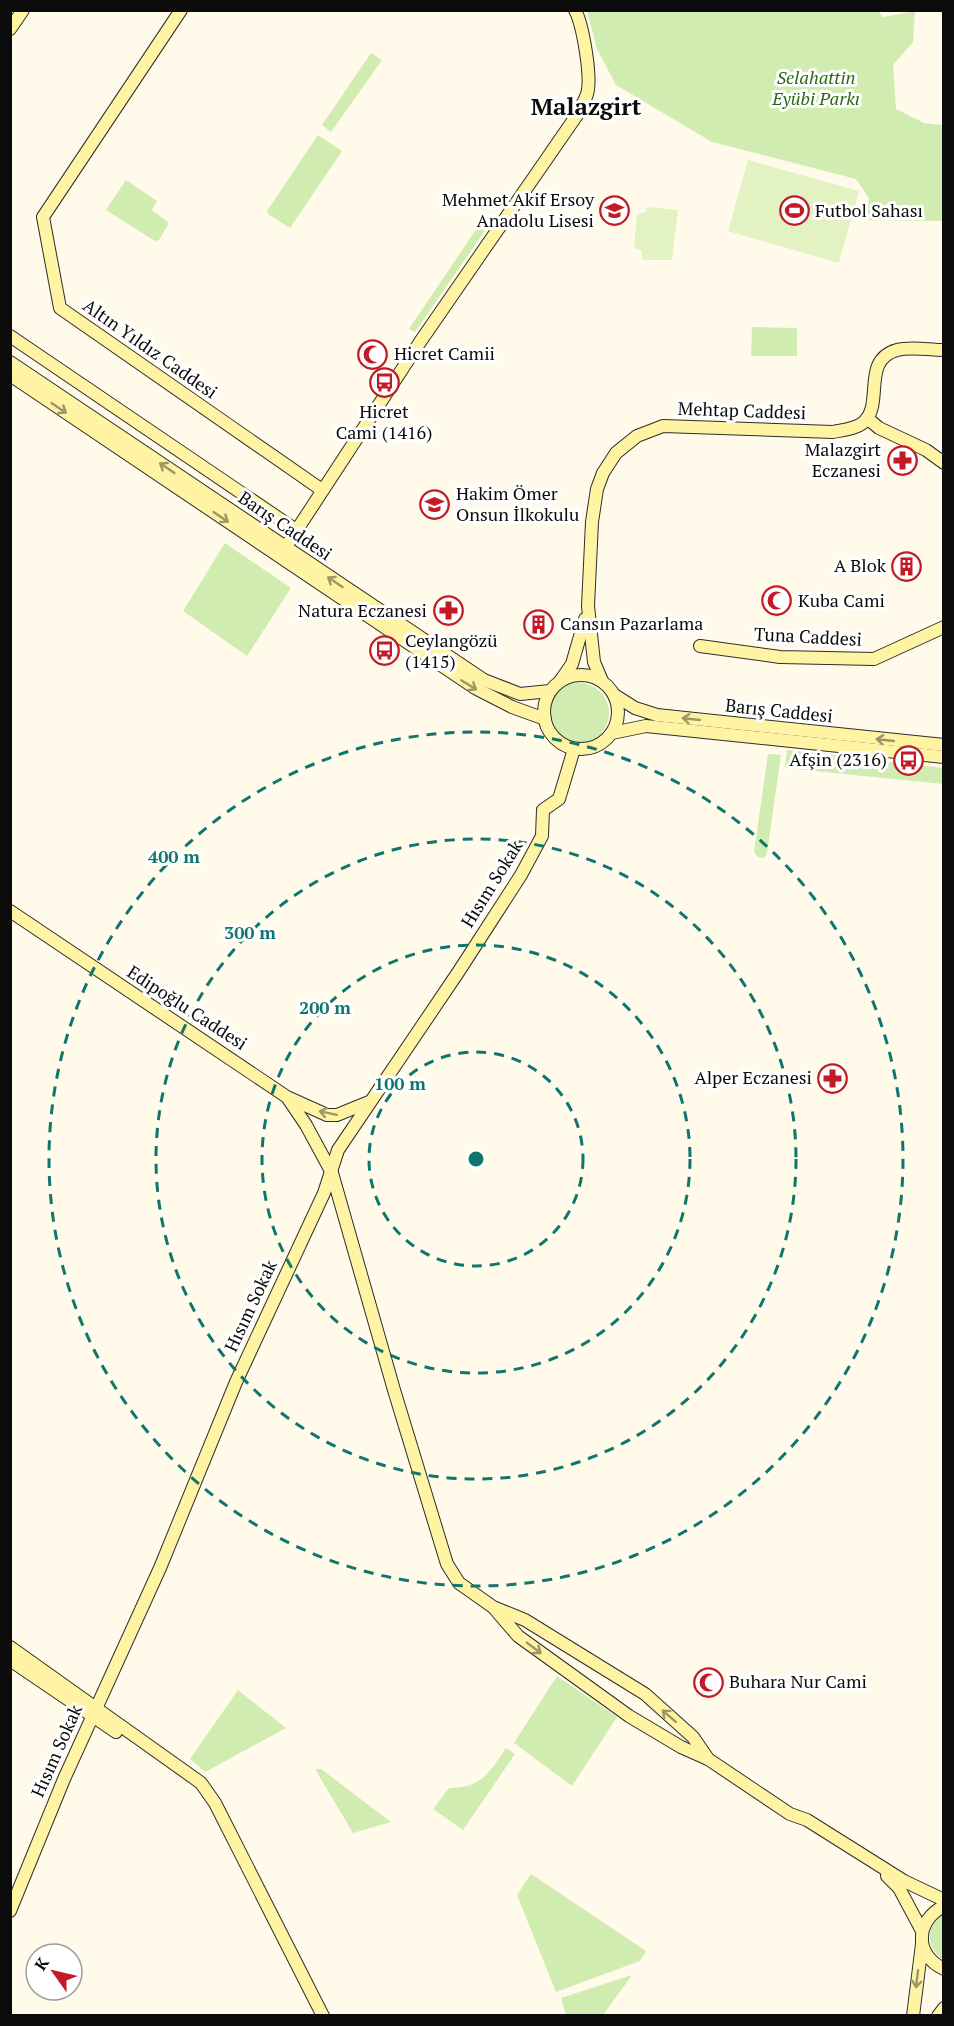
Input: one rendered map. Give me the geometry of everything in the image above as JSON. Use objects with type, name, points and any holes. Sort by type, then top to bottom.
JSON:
[{"type":"street","points":[[10,29],[23,10]]},
{"type":"street","name":"Altın Yıldız Caddesi","points":[[181,10],[43,217],[60,308],[322,490]]},
{"type":"street","points":[[285,548],[420,342],[577,115],[588,92],[588,64],[579,19],[574,10]]},
{"type":"street","name":"Barış Caddesi","points":[[10,336],[296,530]]},
{"type":"street","points":[[944,351],[897,350],[884,357],[875,371],[872,405],[867,418],[879,428],[926,450],[944,464]]},
{"type":"street","name":"Barış Caddesi","points":[[10,362],[484,680],[520,694],[550,691]]},
{"type":"street","name":"Barış Caddesi","points":[[10,375],[474,688],[512,707],[545,719]]},
{"type":"street","name":"Mehtap Caddesi","points":[[588,606],[592,522],[597,489],[603,473],[616,453],[637,436],[663,426],[833,432],[858,426],[867,418]]},
{"type":"street","points":[[588,606],[594,662],[602,681],[616,696],[619,715],[612,733],[605,741],[596,747],[574,749],[564,745],[548,729],[545,719],[546,700],[550,691],[561,681],[572,664],[588,606]]},
{"type":"street","name":"Tuna Caddesi","points":[[700,646],[780,657],[873,659],[944,627]]},
{"type":"street","points":[[561,681],[582,674],[602,681]]},
{"type":"street","name":"Barış Caddesi","points":[[616,696],[634,708],[657,716],[944,745]]},
{"type":"street","name":"Barış Caddesi","points":[[612,733],[646,726],[944,757]]},
{"type":"street","name":"Hısım Sokak","points":[[10,1911],[64,1779],[160,1568],[236,1382],[332,1173],[338,1150],[521,875],[542,836],[543,810],[559,799],[574,749]]},
{"type":"street","name":"Edipoğlu Caddesi","points":[[10,911],[287,1097],[323,1154],[332,1173],[447,1564],[459,1583],[494,1606]]},
{"type":"street","points":[[287,1097],[327,1115],[337,1115],[369,1102]]},
{"type":"street","points":[[494,1606],[525,1620],[645,1695],[693,1737],[708,1760]]},
{"type":"street","points":[[494,1606],[518,1636],[628,1716],[708,1760],[790,1814],[807,1820],[873,1863],[944,1900]]},
{"type":"street","points":[[10,1647],[190,1783],[206,1802],[316,2016]]},
{"type":"street","points":[[10,1660],[95,1712],[201,1783],[215,1803],[323,2016]]},
{"type":"street","points":[[873,1863],[899,1888],[922,1937],[925,1953],[932,1963],[944,1969]]},
{"type":"street","points":[[913,2016],[926,1921],[933,1912],[944,1906]]},
{"type":"street","points":[[938,2016],[944,2008]]},
{"type":"green space","name":"Selahattin Eyübi Parkı","points":[[877,10],[883,17],[915,11],[913,42],[893,65],[896,109],[924,123],[943,125],[943,221],[867,220],[869,198],[856,179],[712,142],[616,85],[597,49],[587,11]]},
{"type":"green space","points":[[371,53],[382,60],[331,132],[322,125]]},
{"type":"green space","points":[[318,135],[342,151],[290,228],[268,214],[267,211]]},
{"type":"green space","name":"Futbol Sahası","points":[[748,160],[859,191],[839,263],[728,231]]},
{"type":"green space","points":[[126,180],[157,201],[152,210],[169,223],[159,240],[155,241],[106,210]]},
{"type":"green space","points":[[647,207],[678,210],[672,260],[642,260],[642,251],[634,248],[637,214],[646,212]]},
{"type":"green space","points":[[479,225],[486,229],[415,332],[409,329]]},
{"type":"green space","points":[[752,327],[797,328],[797,356],[751,356]]},
{"type":"green space","points":[[225,543],[291,588],[247,656],[183,611]]},
{"type":"green space","points":[[579,683],[596,688],[604,696],[609,713],[604,730],[596,738],[579,743],[562,738],[554,730],[549,713],[554,696],[562,688]]},
{"type":"green space","points":[[787,750],[943,768],[943,784],[785,768]]},
{"type":"green space","points":[[768,754],[781,755],[767,853],[764,858],[758,857],[754,852]]},
{"type":"green space","points":[[557,1676],[617,1717],[572,1786],[514,1743]]},
{"type":"green space","points":[[238,1690],[286,1728],[205,1772],[190,1759]]},
{"type":"green space","points":[[506,1748],[515,1754],[463,1830],[433,1809],[449,1788],[469,1785],[484,1777]]},
{"type":"green space","points":[[315,1769],[321,1769],[391,1822],[353,1833]]},
{"type":"green space","points":[[531,1874],[646,1951],[640,1961],[556,1992],[517,1895]]},
{"type":"green space","points":[[943,1915],[943,1960],[933,1950],[930,1938],[933,1925]]},
{"type":"green space","points":[[632,1975],[603,2015],[566,2015],[561,1998]]},
{"type":"place","name":"Mehmet Akif Ersoy Anadolu Lisesi","points":[[615,210]]},
{"type":"place","name":"Futbol Sahası","points":[[794,211]]},
{"type":"place","name":"Hicret Camii","points":[[373,354]]},
{"type":"place","name":"Hicret Cami (1416)","points":[[384,383]]},
{"type":"place","name":"Malazgirt Eczanesi","points":[[902,460]]},
{"type":"place","name":"Hakim Ömer Onsun İlkokulu","points":[[435,504]]},
{"type":"place","name":"A Blok","points":[[907,566]]},
{"type":"place","name":"Kuba Cami","points":[[777,601]]},
{"type":"place","name":"Natura Eczanesi","points":[[448,611]]},
{"type":"place","name":"Cansın Pazarlama","points":[[539,624]]},
{"type":"place","name":"Ceylangözü (1415)","points":[[384,651]]},
{"type":"place","name":"Afşin (2316)","points":[[908,760]]},
{"type":"place","name":"Alper Eczanesi","points":[[833,1078]]},
{"type":"place","name":"Buhara Nur Cami","points":[[708,1682]]},
{"type":"district","name":"Malazgirt","points":[[586,107]]}]
